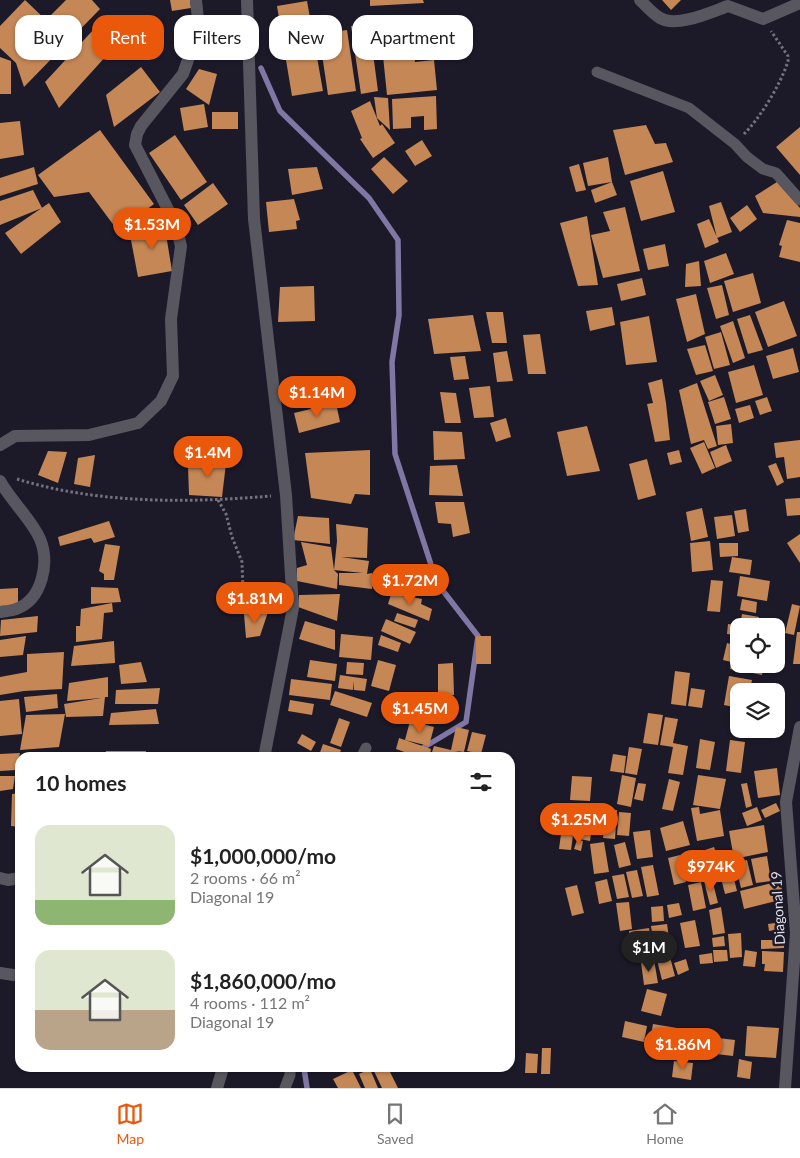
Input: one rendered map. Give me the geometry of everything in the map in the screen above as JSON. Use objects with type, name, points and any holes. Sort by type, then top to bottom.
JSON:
[{"type":"street","points":[[0,444],[15,436],[89,435],[138,423],[161,401],[173,376],[171,319],[181,246],[174,223],[135,145],[141,126],[183,74],[199,28],[196,0]]},
{"type":"street","points":[[247,0],[254,219],[286,495],[293,608],[265,752]]},
{"type":"street","points":[[640,0],[661,18],[671,21],[696,18],[726,3],[763,19],[800,3]]},
{"type":"street","points":[[0,612],[16,609],[31,600],[41,585],[45,557],[40,539],[7,494],[4,479]]},
{"type":"street","name":"Diagonal 19","points":[[785,1088],[796,933],[786,802],[800,728]]},
{"type":"street","points":[[0,878],[8,880],[15,879]]},
{"type":"street","points":[[0,973],[15,975]]},
{"type":"street","points":[[217,1088],[222,1072]]},
{"type":"lane","points":[[597,72],[689,108],[735,144],[746,157],[762,169],[776,173],[800,200]]},
{"type":"lane","points":[[285,1088],[290,1072]]},
{"type":"path","points":[[735,144],[755,123],[788,61],[788,56],[763,19]]},
{"type":"path","points":[[4,479],[42,487],[114,497],[176,501],[286,495]]},
{"type":"path","points":[[218,500],[226,514],[232,537],[242,562],[243,591]]},
{"type":"building","points":[[25,0],[41,15],[15,15],[15,60],[50,60],[24,87],[16,63],[0,48],[0,26]]},
{"type":"building","points":[[66,0],[92,0],[100,9],[92,15],[82,27],[82,15],[51,15]]},
{"type":"building","points":[[170,0],[190,0],[191,8],[172,11]]},
{"type":"building","points":[[370,0],[423,0],[424,3],[370,6]]},
{"type":"building","points":[[662,0],[681,0],[671,10]]},
{"type":"building","points":[[307,1],[309,15],[278,15],[277,6]]},
{"type":"building","points":[[347,30],[356,91],[328,95],[323,60],[342,60],[342,31]]},
{"type":"building","points":[[92,31],[92,60],[103,60],[59,108],[45,82],[65,60],[82,60],[82,42]]},
{"type":"building","points":[[0,57],[11,61],[11,94],[0,94]]},
{"type":"building","points":[[286,60],[317,60],[323,91],[292,96]]},
{"type":"building","points":[[356,60],[374,60],[378,91],[361,94]]},
{"type":"building","points":[[383,60],[415,60],[415,62],[434,60],[437,90],[387,95]]},
{"type":"building","points":[[141,67],[160,92],[114,127],[106,95]]},
{"type":"building","points":[[199,69],[217,74],[209,105],[186,89]]},
{"type":"building","points":[[436,96],[437,129],[424,130],[424,116],[411,117],[411,128],[393,129],[392,99]]},
{"type":"building","points":[[374,97],[388,98],[390,130],[377,118]]},
{"type":"building","points":[[370,101],[380,126],[382,124],[395,143],[373,158],[360,139],[362,138],[351,111]]},
{"type":"building","points":[[204,104],[208,127],[184,131],[180,108]]},
{"type":"building","points":[[212,112],[238,112],[238,129],[212,129]]},
{"type":"building","points":[[20,121],[24,155],[0,159],[0,123]]},
{"type":"building","points":[[646,125],[655,144],[666,143],[673,162],[625,175],[613,130]]},
{"type":"building","points":[[800,127],[800,175],[776,147]]},
{"type":"building","points":[[100,130],[154,204],[118,231],[89,192],[54,197],[38,175]]},
{"type":"building","points":[[175,135],[207,182],[181,200],[149,153]]},
{"type":"building","points":[[422,140],[432,156],[415,166],[405,151]]},
{"type":"building","points":[[384,157],[408,181],[393,194],[371,169]]},
{"type":"building","points":[[608,157],[612,182],[588,186],[583,163]]},
{"type":"building","points":[[579,164],[586,190],[576,192],[569,167]]},
{"type":"building","points":[[34,167],[38,184],[0,196],[0,178]]},
{"type":"building","points":[[317,167],[323,189],[292,195],[288,169]]},
{"type":"building","points":[[663,171],[675,212],[641,221],[630,181]]},
{"type":"building","points":[[612,182],[617,195],[595,203],[591,190]]},
{"type":"building","points":[[777,182],[800,208],[800,217],[763,213],[755,196]]},
{"type":"building","points":[[213,183],[228,204],[198,225],[184,205]]},
{"type":"building","points":[[33,190],[42,208],[0,225],[0,201]]},
{"type":"building","points":[[294,199],[300,220],[296,221],[297,229],[269,232],[266,202]]},
{"type":"building","points":[[721,202],[732,232],[717,238],[709,206]]},
{"type":"building","points":[[49,203],[61,222],[21,254],[5,233]]},
{"type":"building","points":[[747,205],[757,219],[740,232],[730,218]]},
{"type":"building","points":[[625,207],[640,271],[603,278],[591,235],[610,231],[603,212]]},
{"type":"building","points":[[163,216],[172,271],[138,277],[131,240]]},
{"type":"building","points":[[587,216],[598,285],[578,286],[560,223]]},
{"type":"building","points":[[709,219],[719,242],[705,248],[697,224]]},
{"type":"building","points":[[787,220],[800,223],[800,262],[779,257],[782,246],[779,245]]},
{"type":"building","points":[[665,244],[669,266],[648,270],[643,249]]},
{"type":"building","points":[[726,253],[734,274],[710,283],[704,261]]},
{"type":"building","points":[[699,261],[701,286],[685,287],[686,264]]},
{"type":"building","points":[[753,273],[761,303],[733,312],[724,281]]},
{"type":"building","points":[[642,278],[646,295],[621,301],[617,284]]},
{"type":"building","points":[[722,285],[729,315],[716,319],[707,288]]},
{"type":"building","points":[[314,286],[315,321],[278,322],[280,287]]},
{"type":"building","points":[[696,294],[705,334],[687,342],[676,299]]},
{"type":"building","points":[[784,301],[797,336],[768,347],[755,312]]},
{"type":"building","points":[[612,307],[615,325],[590,331],[586,311]]},
{"type":"building","points":[[486,312],[503,312],[507,343],[492,343]]},
{"type":"building","points":[[473,315],[481,351],[434,354],[428,319]]},
{"type":"building","points":[[750,315],[763,350],[748,354],[737,319]]},
{"type":"building","points":[[649,316],[657,362],[626,365],[620,322]]},
{"type":"building","points":[[733,321],[745,358],[733,363],[720,326]]},
{"type":"building","points":[[721,332],[730,365],[714,369],[705,337]]},
{"type":"building","points":[[540,334],[546,374],[528,374],[523,335]]},
{"type":"building","points":[[705,345],[713,371],[696,375],[687,349]]},
{"type":"building","points":[[793,348],[799,372],[773,379],[766,356]]},
{"type":"building","points":[[507,351],[513,381],[497,382],[493,353]]},
{"type":"building","points":[[465,356],[469,379],[454,380],[450,357]]},
{"type":"building","points":[[754,365],[763,395],[736,403],[728,372]]},
{"type":"building","points":[[715,375],[723,395],[709,401],[700,381]]},
{"type":"building","points":[[662,379],[670,440],[655,442],[647,404],[653,403],[648,383]]},
{"type":"building","points":[[697,383],[717,446],[708,449],[704,440],[691,444],[679,390]]},
{"type":"building","points":[[490,386],[494,417],[474,418],[469,388]]},
{"type":"building","points":[[440,392],[456,393],[461,423],[445,423]]},
{"type":"building","points":[[724,397],[731,419],[715,424],[708,402]]},
{"type":"building","points":[[767,397],[772,411],[760,415],[755,401]]},
{"type":"building","points":[[336,403],[340,422],[299,433],[294,413]]},
{"type":"building","points":[[750,405],[754,418],[739,423],[735,409]]},
{"type":"building","points":[[506,418],[511,437],[496,442],[490,423]]},
{"type":"building","points":[[731,424],[733,443],[718,445],[716,426]]},
{"type":"building","points":[[587,426],[600,471],[567,476],[557,432]]},
{"type":"building","points":[[433,431],[462,432],[465,459],[434,460]]},
{"type":"building","points":[[800,440],[800,477],[787,479],[784,457],[776,458],[774,443]]},
{"type":"building","points":[[704,442],[715,468],[702,474],[690,448]]},
{"type":"building","points":[[726,445],[732,461],[716,468],[710,452]]},
{"type":"building","points":[[370,450],[370,495],[355,494],[351,504],[311,498],[305,453]]},
{"type":"building","points":[[679,450],[682,462],[670,465],[667,453]]},
{"type":"building","points":[[48,451],[67,452],[58,483],[38,475]]},
{"type":"building","points":[[95,455],[90,487],[74,484],[78,458]]},
{"type":"building","points":[[227,455],[222,497],[189,495],[188,466]]},
{"type":"building","points":[[647,459],[656,495],[638,500],[629,464]]},
{"type":"building","points":[[776,463],[784,482],[777,486],[768,466]]},
{"type":"building","points":[[457,465],[463,496],[429,495],[430,466]]},
{"type":"building","points":[[800,498],[800,515],[787,516],[785,499]]},
{"type":"building","points":[[435,502],[464,502],[470,533],[453,537],[451,524],[438,523]]},
{"type":"building","points":[[702,508],[708,537],[691,541],[686,512]]},
{"type":"building","points":[[746,509],[749,531],[738,533],[734,511]]},
{"type":"building","points":[[732,515],[735,536],[717,539],[714,517]]},
{"type":"building","points":[[298,516],[329,518],[330,544],[293,540]]},
{"type":"building","points":[[109,521],[115,537],[94,543],[91,538],[60,546],[58,537]]},
{"type":"building","points":[[336,524],[368,528],[367,558],[341,557],[369,561],[367,574],[372,573],[372,589],[339,585],[339,573],[363,573],[334,570],[337,541]]},
{"type":"building","points":[[800,534],[800,563],[787,543]]},
{"type":"building","points":[[710,541],[713,570],[692,572],[690,543]]},
{"type":"building","points":[[301,542],[331,547],[334,570],[338,574],[337,589],[297,581],[297,568],[307,565]]},
{"type":"building","points":[[719,543],[738,543],[738,556],[720,557]]},
{"type":"building","points":[[105,544],[120,546],[114,580],[104,580],[104,574],[99,571]]},
{"type":"building","points":[[732,557],[752,560],[750,575],[729,572]]},
{"type":"building","points":[[740,576],[770,581],[767,601],[737,596]]},
{"type":"building","points":[[711,580],[723,581],[720,612],[707,611]]},
{"type":"building","points":[[91,587],[118,588],[121,602],[91,604]]},
{"type":"building","points":[[18,588],[18,606],[0,609],[0,589]]},
{"type":"building","points":[[392,591],[412,600],[412,597],[422,599],[421,604],[432,609],[429,621],[388,604]]},
{"type":"building","points":[[340,594],[337,621],[298,607],[299,595]]},
{"type":"building","points":[[742,599],[757,602],[756,613],[740,610]]},
{"type":"building","points":[[112,603],[113,612],[104,613],[102,639],[76,642],[76,626],[80,626],[81,609]]},
{"type":"building","points":[[792,604],[800,606],[794,635],[785,633]]},
{"type":"building","points":[[268,612],[260,636],[246,638],[244,614]]},
{"type":"building","points":[[397,613],[418,620],[415,628],[394,621]]},
{"type":"building","points":[[742,614],[759,617],[759,618],[741,618]]},
{"type":"building","points":[[38,616],[37,632],[0,636],[1,620]]},
{"type":"building","points":[[386,619],[416,632],[410,644],[381,631]]},
{"type":"building","points":[[305,621],[335,630],[335,650],[299,639]]},
{"type":"building","points":[[728,624],[730,624],[730,634],[727,634]]},
{"type":"building","points":[[797,632],[800,632],[800,664],[793,664]]},
{"type":"building","points":[[341,634],[373,637],[371,660],[339,657]]},
{"type":"building","points":[[381,635],[401,643],[398,652],[378,645]]},
{"type":"building","points":[[26,636],[23,655],[0,657],[0,640]]},
{"type":"building","points":[[476,636],[491,636],[491,664],[476,664]]},
{"type":"building","points":[[114,641],[115,663],[71,666],[74,646]]},
{"type":"building","points":[[727,643],[730,644],[730,662],[723,660]]},
{"type":"building","points":[[64,652],[62,689],[24,691],[0,695],[0,677],[27,672],[27,654]]},
{"type":"building","points":[[310,660],[337,664],[335,681],[307,677]]},
{"type":"building","points":[[378,660],[396,665],[389,691],[371,686]]},
{"type":"building","points":[[141,662],[147,682],[121,684],[119,665]]},
{"type":"building","points":[[347,662],[364,663],[363,675],[346,674]]},
{"type":"building","points":[[453,663],[454,695],[438,695],[438,664]]},
{"type":"building","points":[[675,671],[690,673],[686,706],[671,704]]},
{"type":"building","points":[[340,675],[367,679],[365,691],[354,690],[354,681],[353,690],[338,688]]},
{"type":"building","points":[[729,676],[752,680],[751,683],[730,683],[730,706],[724,705]]},
{"type":"building","points":[[108,677],[108,697],[105,697],[103,716],[66,717],[64,704],[101,698],[67,701],[69,683]]},
{"type":"building","points":[[291,679],[332,684],[330,700],[289,695]]},
{"type":"building","points":[[160,688],[158,704],[115,704],[116,690]]},
{"type":"building","points":[[691,688],[705,690],[702,708],[688,706]]},
{"type":"building","points":[[335,691],[372,703],[367,717],[330,705]]},
{"type":"building","points":[[57,694],[58,708],[26,712],[24,697]]},
{"type":"building","points":[[19,699],[22,734],[0,736],[0,701]]},
{"type":"building","points":[[290,700],[314,704],[312,715],[288,711]]},
{"type":"building","points":[[156,709],[159,724],[109,725],[111,713]]},
{"type":"building","points":[[648,713],[663,715],[658,745],[643,743]]},
{"type":"building","points":[[65,714],[59,747],[20,750],[26,715]]},
{"type":"building","points":[[665,717],[678,719],[673,743],[688,746],[683,775],[668,773],[673,747],[660,745]]},
{"type":"building","points":[[339,718],[350,722],[341,747],[330,743]]},
{"type":"building","points":[[410,721],[434,727],[429,746],[405,740]]},
{"type":"building","points":[[456,727],[469,730],[464,752],[432,752],[434,746],[451,750]]},
{"type":"building","points":[[472,732],[486,735],[482,752],[467,751]]},
{"type":"building","points":[[302,734],[316,742],[311,751],[297,743]]},
{"type":"building","points":[[399,738],[431,749],[430,752],[404,752],[396,749]]},
{"type":"building","points":[[700,739],[715,742],[710,770],[696,768]]},
{"type":"building","points":[[730,740],[745,742],[741,773],[726,771]]},
{"type":"building","points":[[323,744],[341,750],[340,752],[320,752]]},
{"type":"building","points":[[629,747],[642,749],[637,775],[625,773]]},
{"type":"building","points":[[106,751],[146,751],[146,752]]},
{"type":"building","points":[[15,753],[15,770],[0,771],[0,754]]},
{"type":"building","points":[[613,754],[626,756],[624,773],[610,771]]},
{"type":"building","points":[[777,768],[780,795],[758,798],[754,771]]},
{"type":"building","points":[[622,775],[636,778],[631,807],[617,804]]},
{"type":"building","points":[[698,775],[726,779],[720,809],[693,805]]},
{"type":"building","points":[[0,776],[15,776],[13,789],[0,791]]},
{"type":"building","points":[[572,776],[592,777],[590,801],[570,800]]},
{"type":"building","points":[[669,779],[680,782],[673,811],[662,809]]},
{"type":"building","points":[[638,783],[646,784],[643,801],[634,799]]},
{"type":"building","points":[[747,783],[752,806],[746,808],[741,784]]},
{"type":"building","points":[[12,794],[15,794],[15,826],[11,826]]},
{"type":"building","points":[[776,803],[780,811],[765,818],[761,810]]},
{"type":"building","points":[[699,807],[700,814],[720,810],[724,836],[697,841],[691,808]]},
{"type":"building","points":[[757,807],[762,820],[747,826],[742,813]]},
{"type":"building","points":[[565,808],[576,810],[574,825],[563,823]]},
{"type":"building","points":[[605,810],[617,810],[615,839],[603,838]]},
{"type":"building","points":[[578,811],[594,813],[590,841],[574,838]]},
{"type":"building","points":[[619,812],[631,813],[629,836],[617,835]]},
{"type":"building","points":[[683,821],[690,845],[666,851],[660,828]]},
{"type":"building","points":[[563,825],[575,827],[574,834],[562,832]]},
{"type":"building","points":[[764,825],[768,852],[734,859],[729,831]]},
{"type":"building","points":[[650,830],[653,857],[637,859],[633,832]]},
{"type":"building","points":[[561,834],[573,835],[571,850],[559,849]]},
{"type":"building","points":[[577,840],[583,841],[581,851],[574,849]]},
{"type":"building","points":[[604,842],[609,872],[594,874],[590,844]]},
{"type":"building","points":[[625,842],[631,865],[619,868],[614,845]]},
{"type":"building","points":[[714,847],[720,865],[708,869],[702,851]]},
{"type":"building","points":[[696,851],[703,876],[688,880],[681,855]]},
{"type":"building","points":[[680,855],[686,882],[674,885],[668,858]]},
{"type":"building","points":[[767,856],[771,881],[756,883],[751,859]]},
{"type":"building","points":[[747,860],[753,885],[741,888],[735,863]]},
{"type":"building","points":[[653,865],[659,895],[647,897],[641,867]]},
{"type":"building","points":[[731,867],[737,891],[725,894],[719,870]]},
{"type":"building","points":[[637,870],[643,896],[632,898],[626,872]]},
{"type":"building","points":[[624,874],[629,897],[617,899],[612,876]]},
{"type":"building","points":[[607,879],[612,901],[599,904],[595,882]]},
{"type":"building","points":[[712,879],[718,903],[710,905],[704,881]]},
{"type":"building","points":[[780,881],[784,899],[744,909],[740,891]]},
{"type":"building","points":[[701,882],[706,908],[693,911],[688,885]]},
{"type":"building","points":[[577,885],[584,913],[572,916],[565,888]]},
{"type":"building","points":[[629,902],[632,929],[620,931],[616,903]]},
{"type":"building","points":[[679,903],[682,915],[669,918],[667,905]]},
{"type":"building","points":[[663,906],[664,921],[652,922],[651,907]]},
{"type":"building","points":[[721,907],[725,933],[713,935],[709,910]]},
{"type":"building","points":[[695,920],[700,946],[685,948],[680,923]]},
{"type":"building","points":[[782,922],[783,929],[769,931],[768,924]]},
{"type":"building","points":[[667,924],[671,951],[655,953],[651,926]]},
{"type":"building","points":[[649,928],[654,958],[634,961],[629,931]]},
{"type":"building","points":[[741,933],[742,957],[730,958],[728,934]]},
{"type":"building","points":[[724,936],[725,946],[713,947],[712,938]]},
{"type":"building","points":[[761,940],[784,940],[784,948],[761,949]]},
{"type":"building","points":[[713,950],[727,950],[728,961],[714,962]]},
{"type":"building","points":[[745,950],[757,952],[755,967],[743,966]]},
{"type":"building","points":[[762,951],[784,952],[783,972],[764,971],[765,964],[762,964]]},
{"type":"building","points":[[712,953],[713,963],[700,964],[699,955]]},
{"type":"building","points":[[670,957],[675,976],[662,980],[657,960]]},
{"type":"building","points":[[686,959],[689,970],[678,975],[674,963]]},
{"type":"building","points":[[654,960],[658,983],[644,985],[641,962]]},
{"type":"building","points":[[647,989],[667,994],[661,1016],[641,1011]]},
{"type":"building","points":[[625,1021],[647,1026],[644,1042],[622,1037]]},
{"type":"building","points":[[653,1024],[677,1028],[674,1043],[650,1040]]},
{"type":"building","points":[[747,1026],[779,1028],[776,1058],[745,1056]]},
{"type":"building","points":[[679,1034],[714,1037],[712,1053],[677,1050]]},
{"type":"building","points":[[718,1038],[735,1040],[733,1056],[716,1054]]},
{"type":"building","points":[[542,1048],[551,1048],[550,1074],[541,1074]]},
{"type":"building","points":[[526,1053],[538,1054],[537,1073],[525,1073]]},
{"type":"building","points":[[739,1059],[752,1062],[750,1079],[737,1077]]},
{"type":"building","points":[[674,1061],[693,1063],[691,1080],[672,1077]]},
{"type":"building","points":[[348,1072],[353,1072],[361,1088],[338,1088],[333,1079]]},
{"type":"building","points":[[371,1072],[378,1088],[365,1088],[359,1074]]},
{"type":"building","points":[[374,1072],[390,1072],[398,1088],[382,1088]]},
{"type":"waterway","points":[[261,68],[280,111],[369,198],[398,240],[399,315],[392,362],[395,454],[437,583],[478,636],[466,722],[416,752]]},
{"type":"waterway","points":[[305,1072],[307,1088]]}]
